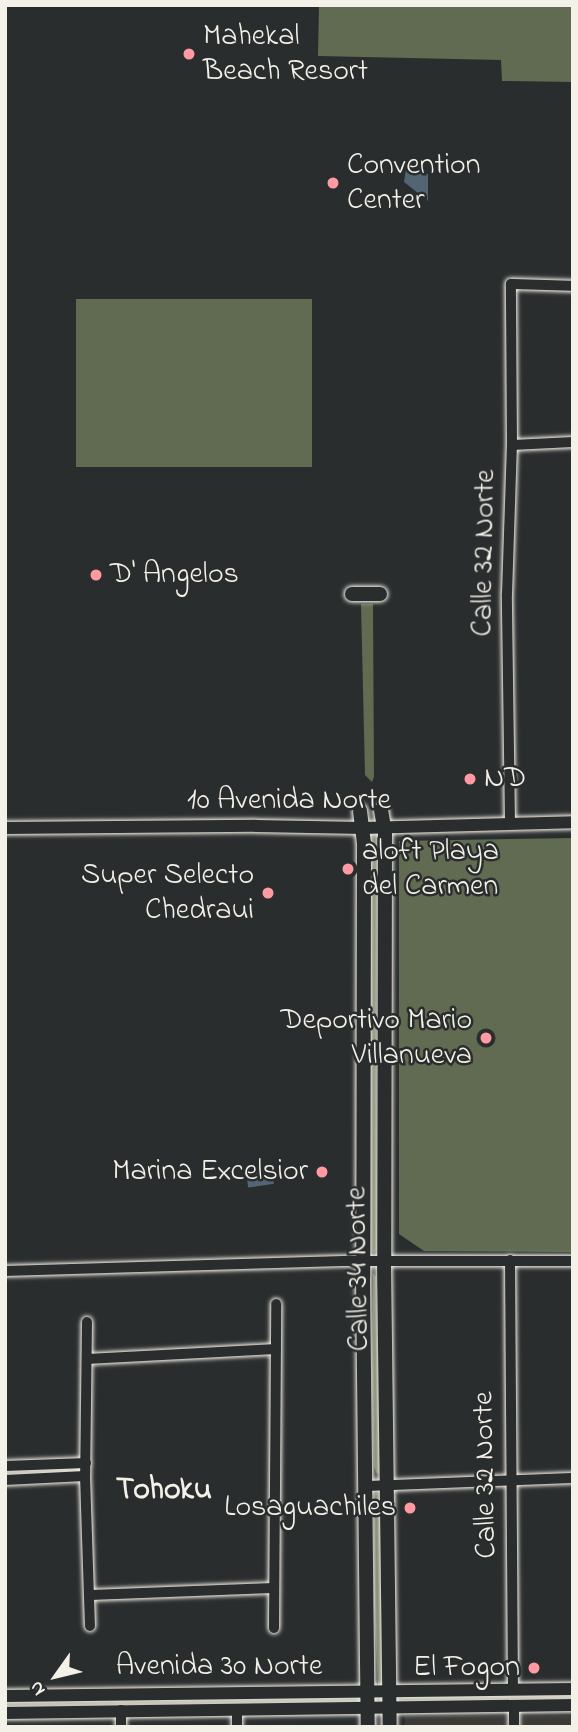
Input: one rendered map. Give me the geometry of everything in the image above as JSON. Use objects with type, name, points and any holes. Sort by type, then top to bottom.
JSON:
[{"type":"main road","points":[[352,594],[380,594]]},
{"type":"main road","name":"Calle 34 Norte","points":[[381,810],[385,828],[384,1261],[390,1727]]},
{"type":"main road","name":"Calle 34 Norte","points":[[360,811],[363,828],[365,1053],[363,1262],[368,1727]]},
{"type":"main road","points":[[365,1053],[384,1054]]},
{"type":"street","name":"Calle 32 Norte","points":[[510,823],[507,594],[512,445],[510,284],[573,286]]},
{"type":"street","points":[[512,445],[573,442]]},
{"type":"street","name":"10 Avenida Norte","points":[[5,828],[385,828],[573,821]]},
{"type":"street","name":"Calle 32 Norte","points":[[510,1260],[513,1689]]},
{"type":"street","points":[[5,1271],[384,1261],[573,1261]]},
{"type":"street","points":[[274,1628],[276,1304]]},
{"type":"street","points":[[87,1322],[86,1476],[90,1626]]},
{"type":"street","points":[[87,1359],[276,1349]]},
{"type":"street","points":[[5,1466],[86,1463]]},
{"type":"street","points":[[5,1480],[86,1476]]},
{"type":"street","points":[[366,1486],[388,1483],[510,1482],[573,1478]]},
{"type":"street","points":[[89,1595],[274,1588]]},
{"type":"street","points":[[513,1689],[573,1689]]},
{"type":"street","name":"Avenida 30 Norte","points":[[5,1696],[513,1689]]},
{"type":"street","name":"Avenida 30 Norte","points":[[5,1713],[573,1705]]},
{"type":"street","points":[[514,1706],[514,1727]]},
{"type":"street","points":[[237,1709],[237,1727]]},
{"type":"street","points":[[121,1710],[121,1727]]},
{"type":"shaded area","points":[[405,1716],[573,1716],[573,1727],[405,1727]]},
{"type":"green space","points":[[319,5],[573,5],[573,82],[502,81],[501,60],[318,56]]},
{"type":"green space","points":[[76,299],[312,299],[312,467],[76,467]]},
{"type":"green space","points":[[361,604],[373,604],[372,782],[365,775]]},
{"type":"green space","points":[[371,831],[377,831],[376,1048],[371,1043]]},
{"type":"green space","name":"Deportivo Mario Villanueva","points":[[573,838],[573,1252],[424,1251],[399,1234],[399,841]]},
{"type":"green space","points":[[371,1062],[376,1062],[377,1250],[374,1253],[371,1251]]},
{"type":"green space","points":[[373,1273],[376,1277],[380,1472],[377,1474],[374,1467],[372,1379]]},
{"type":"green space","points":[[374,1494],[380,1495],[383,1687],[378,1687],[374,1606]]},
{"type":"green space","points":[[573,1695],[573,1698],[401,1699],[403,1697]]},
{"type":"green space","points":[[357,1698],[360,1701],[5,1706],[5,1702]]},
{"type":"water","points":[[406,169],[428,174],[428,201],[404,182]]},
{"type":"water","points":[[272,1170],[274,1184],[248,1187],[246,1174]]},
{"type":"place","name":"Mahekal Beach Resort","points":[[189,54]]},
{"type":"place","name":"Convention Center","points":[[333,183]]},
{"type":"place","name":"D' Angelos","points":[[96,575]]},
{"type":"place","name":"ND","points":[[470,779]]},
{"type":"place","name":"aloft Playa del Carmen","points":[[348,869]]},
{"type":"place","name":"Super Selecto Chedraui","points":[[268,893]]},
{"type":"place","name":"Deportivo Mario Villanueva","points":[[486,1038]]},
{"type":"place","name":"Marina Excelsior","points":[[322,1172]]},
{"type":"place","name":"Losaguachiles","points":[[410,1508]]},
{"type":"place","name":"El Fogon","points":[[534,1668]]},
{"type":"district","name":"Tohoku","points":[[164,1491]]}]
